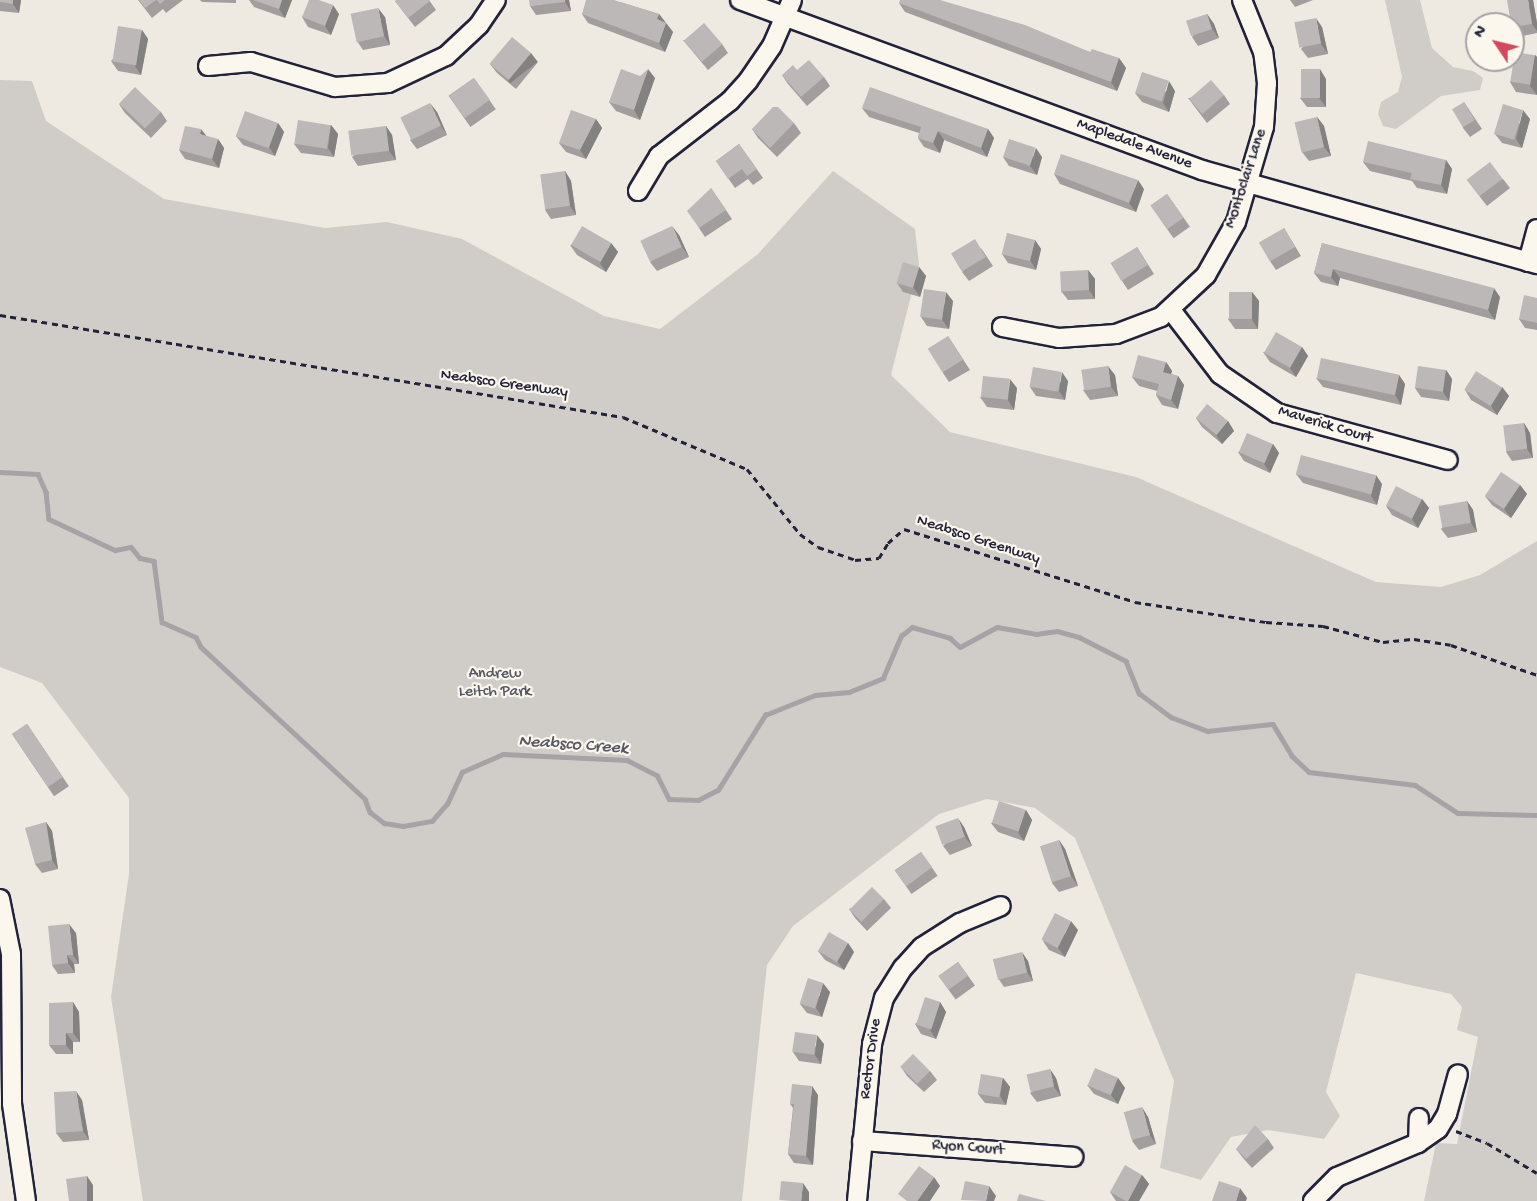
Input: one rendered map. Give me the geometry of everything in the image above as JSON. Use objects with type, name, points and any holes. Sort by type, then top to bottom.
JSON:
[{"type":"street","points":[[208,66],[251,62],[335,87],[388,83],[446,56],[473,32],[495,0]]},
{"type":"street","name":"Mapledale Avenue","points":[[740,0],[789,8],[1248,185],[1532,263]]},
{"type":"street","name":"Montoclair Lane","points":[[1002,327],[1030,335],[1088,338],[1138,328],[1171,310],[1206,275],[1223,249],[1248,185],[1264,127],[1267,83],[1258,35],[1242,0]]},
{"type":"street","points":[[638,191],[659,156],[730,101],[748,81],[772,46],[789,8]]},
{"type":"street","points":[[1532,263],[1537,230]]},
{"type":"street","name":"Maverick Court","points":[[1171,310],[1220,374],[1277,413],[1448,460]]},
{"type":"street","points":[[0,899],[11,954],[12,1104],[27,1201]]},
{"type":"street","name":"Rector Drive","points":[[857,1201],[872,1044],[889,990],[912,956],[930,941],[1000,906]]},
{"type":"street","points":[[1313,1201],[1337,1177],[1418,1143],[1438,1129],[1447,1114],[1458,1074]]},
{"type":"street","points":[[1418,1143],[1419,1118]]},
{"type":"street","name":"Ryon Court","points":[[862,1141],[1073,1157]]},
{"type":"path","name":"Neabsco Greenway","points":[[0,315],[623,417],[747,469],[800,534],[818,547],[855,560],[879,558],[888,543],[904,529],[1134,602],[1266,622],[1323,626],[1383,642],[1414,639],[1451,645],[1537,675]]},
{"type":"path","points":[[1438,1129],[1487,1143],[1537,1173]]},
{"type":"green space","points":[[1385,0],[1420,0],[1432,48],[1453,67],[1465,69],[1465,72],[1474,72],[1483,78],[1480,90],[1441,96],[1396,129],[1383,126],[1378,114],[1381,102],[1398,92],[1402,77]]},
{"type":"green space","name":"Andrew Leitch Park","points":[[0,80],[32,81],[46,121],[164,199],[325,228],[387,222],[462,239],[604,316],[660,329],[758,254],[833,171],[915,229],[919,264],[891,375],[950,432],[1136,477],[1376,582],[1441,587],[1480,575],[1537,541],[1537,1201],[1424,1201],[1436,1143],[1457,1144],[1478,1037],[1457,1030],[1462,1007],[1451,994],[1356,973],[1326,1092],[1340,1116],[1324,1139],[1268,1130],[1231,1137],[1201,1180],[1160,1168],[1174,1081],[1075,838],[1035,808],[987,799],[939,814],[793,926],[767,965],[742,1201],[143,1201],[111,997],[129,874],[129,798],[42,683],[0,667]]},
{"type":"building","points":[[0,0],[13,0],[13,4],[0,2]]},
{"type":"building","points":[[139,0],[156,0],[145,8]]},
{"type":"building","points":[[253,0],[282,0],[279,9]]},
{"type":"building","points":[[309,0],[319,0],[333,5],[325,26],[302,17]]},
{"type":"building","points":[[396,0],[429,0],[430,1],[408,18]]},
{"type":"building","points":[[529,0],[565,0],[565,2],[530,6]]},
{"type":"building","points":[[586,0],[614,0],[659,14],[657,19],[666,23],[659,43],[582,14]]},
{"type":"building","points":[[900,0],[940,0],[1025,25],[1090,52],[1092,49],[1119,58],[1111,82],[899,3]]},
{"type":"building","points":[[1507,0],[1528,0],[1532,24],[1525,25],[1525,12],[1509,12]]},
{"type":"building","points":[[378,8],[384,36],[357,42],[351,14]]},
{"type":"building","points":[[1207,14],[1212,29],[1191,36],[1186,21]]},
{"type":"building","points":[[1316,18],[1321,44],[1299,48],[1294,22]]},
{"type":"building","points":[[704,23],[722,44],[702,62],[684,41]]},
{"type":"building","points":[[118,26],[142,30],[136,65],[112,62]]},
{"type":"building","points":[[512,37],[531,53],[509,80],[490,64]]},
{"type":"building","points":[[1525,54],[1535,55],[1530,85],[1510,82],[1512,72],[1525,72]]},
{"type":"building","points":[[809,60],[824,77],[801,97],[782,75],[793,65],[797,70]]},
{"type":"building","points":[[621,69],[640,76],[648,69],[634,110],[609,102]]},
{"type":"building","points":[[1301,69],[1320,69],[1320,98],[1301,98]]},
{"type":"building","points":[[1142,72],[1169,81],[1162,102],[1135,93]]},
{"type":"building","points":[[474,78],[490,100],[465,118],[449,96]]},
{"type":"building","points":[[1211,80],[1224,95],[1202,114],[1189,99]]},
{"type":"building","points":[[135,87],[161,112],[145,129],[119,104]]},
{"type":"building","points":[[870,87],[988,129],[981,148],[938,131],[933,143],[918,138],[921,127],[862,108]]},
{"type":"building","points":[[1464,102],[1475,120],[1463,127],[1452,109]]},
{"type":"building","points":[[430,103],[441,125],[411,140],[400,117]]},
{"type":"building","points":[[1503,104],[1523,110],[1514,140],[1494,134]]},
{"type":"building","points":[[773,107],[778,107],[794,123],[770,148],[752,129]]},
{"type":"building","points":[[571,110],[596,119],[580,150],[559,143]]},
{"type":"building","points":[[245,111],[278,123],[269,148],[236,136]]},
{"type":"building","points":[[1317,117],[1324,147],[1302,152],[1295,122]]},
{"type":"building","points":[[298,120],[331,125],[327,149],[294,144]]},
{"type":"building","points":[[185,126],[201,129],[200,134],[218,139],[212,159],[179,150]]},
{"type":"building","points":[[386,126],[389,151],[351,155],[348,131]]},
{"type":"building","points":[[1009,139],[1036,148],[1030,166],[1003,157]]},
{"type":"building","points":[[1368,141],[1446,160],[1441,185],[1410,179],[1412,173],[1363,162]]},
{"type":"building","points":[[739,144],[757,169],[747,176],[742,169],[728,179],[716,161]]},
{"type":"building","points":[[1061,154],[1138,180],[1129,203],[1054,174]]},
{"type":"building","points":[[1490,162],[1503,179],[1479,196],[1467,179]]},
{"type":"building","points":[[565,171],[570,206],[545,209],[540,174]]},
{"type":"building","points":[[711,188],[726,210],[699,228],[687,211]]},
{"type":"building","points":[[1167,194],[1184,218],[1167,229],[1151,205]]},
{"type":"building","points":[[582,226],[611,243],[600,262],[571,245]]},
{"type":"building","points":[[672,226],[682,247],[650,262],[640,241]]},
{"type":"building","points":[[1284,228],[1295,247],[1270,262],[1259,242]]},
{"type":"building","points":[[1007,233],[1035,240],[1030,261],[1002,254]]},
{"type":"building","points":[[975,239],[986,257],[962,271],[951,253]]},
{"type":"building","points":[[1322,243],[1494,288],[1488,310],[1333,269],[1331,277],[1314,273]]},
{"type":"building","points":[[1137,247],[1148,265],[1121,281],[1110,263]]},
{"type":"building","points":[[903,262],[919,267],[913,288],[897,283]]},
{"type":"building","points":[[1088,270],[1089,290],[1061,291],[1060,271]]},
{"type":"building","points":[[924,289],[946,292],[942,320],[920,317]]},
{"type":"building","points":[[1229,292],[1252,292],[1252,319],[1229,319]]},
{"type":"building","points":[[1524,295],[1537,298],[1537,323],[1519,319]]},
{"type":"building","points":[[1276,332],[1302,347],[1290,368],[1264,353]]},
{"type":"building","points":[[948,336],[963,360],[942,372],[928,349]]},
{"type":"building","points":[[1138,355],[1166,362],[1163,372],[1178,376],[1171,400],[1156,395],[1159,384],[1132,377]]},
{"type":"building","points":[[1321,358],[1399,375],[1395,395],[1317,379]]},
{"type":"building","points":[[1108,366],[1111,387],[1084,391],[1081,370]]},
{"type":"building","points":[[1418,366],[1446,370],[1443,392],[1415,388]]},
{"type":"building","points":[[1033,367],[1062,372],[1058,392],[1030,387]]},
{"type":"building","points":[[1476,371],[1502,387],[1491,406],[1464,390]]},
{"type":"building","points":[[983,376],[1010,379],[1008,400],[981,397]]},
{"type":"building","points":[[1207,404],[1228,421],[1217,435],[1196,418]]},
{"type":"building","points":[[1524,423],[1527,449],[1506,451],[1503,426]]},
{"type":"building","points":[[1247,433],[1273,444],[1265,463],[1239,452]]},
{"type":"building","points":[[1301,455],[1376,475],[1371,495],[1296,474]]},
{"type":"building","points":[[1501,472],[1520,485],[1504,509],[1485,496]]},
{"type":"building","points":[[1396,486],[1422,499],[1412,519],[1386,506]]},
{"type":"building","points":[[1467,501],[1471,523],[1442,528],[1438,506]]},
{"type":"building","points":[[27,724],[63,777],[48,787],[12,734]]},
{"type":"building","points":[[999,801],[1026,810],[1019,832],[992,823]]},
{"type":"building","points":[[958,818],[965,837],[942,845],[935,826]]},
{"type":"building","points":[[46,822],[52,860],[35,864],[25,828]]},
{"type":"building","points":[[1059,840],[1071,876],[1052,882],[1040,846]]},
{"type":"building","points":[[921,852],[932,867],[906,886],[895,871]]},
{"type":"building","points":[[872,887],[884,899],[861,922],[849,910]]},
{"type":"building","points":[[1055,913],[1071,921],[1057,948],[1041,940]]},
{"type":"building","points":[[69,924],[73,955],[67,955],[68,963],[52,965],[48,926]]},
{"type":"building","points":[[829,932],[848,943],[837,962],[818,951]]},
{"type":"building","points":[[1022,952],[1027,972],[998,980],[993,959]]},
{"type":"building","points":[[958,962],[968,976],[949,990],[939,976]]},
{"type":"building","points":[[808,978],[823,983],[815,1009],[800,1004]]},
{"type":"building","points":[[925,997],[940,1002],[931,1030],[916,1025]]},
{"type":"building","points":[[73,1002],[73,1033],[66,1033],[66,1045],[49,1045],[49,1003]]},
{"type":"building","points":[[795,1032],[817,1035],[814,1055],[792,1052]]},
{"type":"building","points":[[913,1054],[930,1071],[917,1084],[900,1067]]},
{"type":"building","points":[[1095,1068],[1118,1078],[1111,1095],[1088,1085]]},
{"type":"building","points":[[1050,1069],[1054,1087],[1031,1092],[1027,1074]]},
{"type":"building","points":[[981,1074],[1003,1078],[999,1098],[978,1094]]},
{"type":"building","points":[[792,1084],[812,1086],[806,1156],[788,1154],[794,1104],[790,1104]]},
{"type":"building","points":[[76,1091],[83,1131],[56,1133],[54,1092]]},
{"type":"building","points":[[1142,1107],[1150,1135],[1132,1140],[1124,1112]]},
{"type":"building","points":[[1255,1125],[1268,1139],[1246,1159],[1236,1149]]},
{"type":"building","points":[[1125,1165],[1142,1175],[1128,1201],[1110,1192]]},
{"type":"building","points":[[919,1166],[934,1177],[917,1201],[907,1201],[898,1194]]},
{"type":"building","points":[[87,1176],[87,1201],[69,1201],[66,1179]]},
{"type":"building","points":[[781,1181],[803,1183],[801,1201],[779,1200]]},
{"type":"building","points":[[965,1181],[989,1186],[986,1201],[961,1200]]},
{"type":"building","points":[[1219,1181],[1240,1188],[1236,1201],[1212,1201]]},
{"type":"building","points":[[1019,1194],[1046,1201],[1017,1201]]},
{"type":"waterway","name":"Neabsco Creek","points":[[0,472],[38,474],[46,492],[49,519],[115,550],[131,547],[140,558],[154,561],[162,622],[196,637],[201,647],[365,799],[370,812],[384,823],[403,826],[432,821],[447,804],[462,772],[503,754],[627,760],[657,775],[669,799],[698,800],[718,790],[765,715],[815,695],[849,692],[883,678],[901,636],[912,627],[950,638],[960,647],[997,627],[1036,634],[1057,631],[1079,637],[1126,661],[1139,693],[1171,717],[1207,731],[1273,724],[1292,756],[1309,772],[1415,785],[1458,813],[1537,815]]}]
